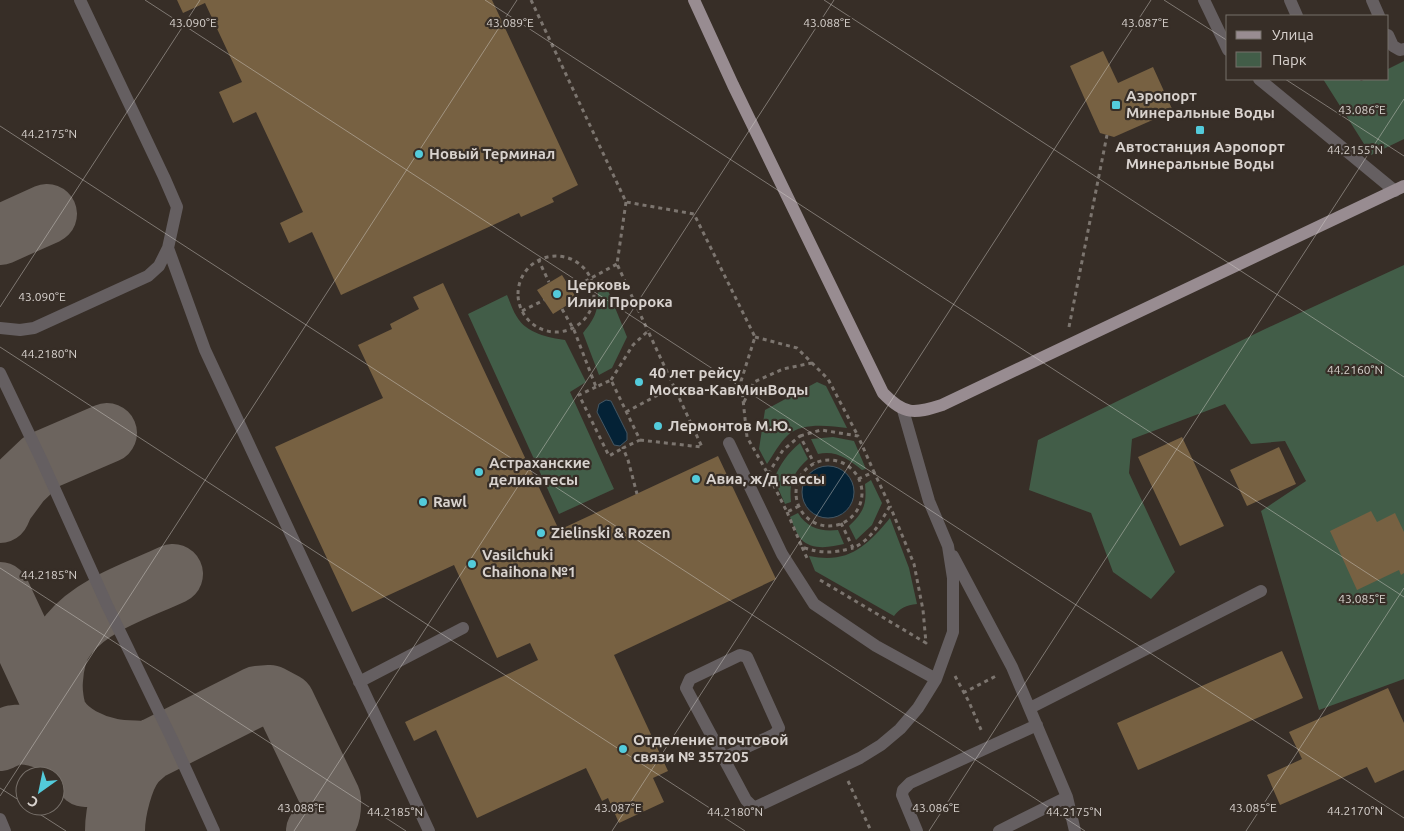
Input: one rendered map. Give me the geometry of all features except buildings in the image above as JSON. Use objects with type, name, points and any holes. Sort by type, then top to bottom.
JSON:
[{"type":"main road","points":[[694,0],[733,85],[883,393],[894,405],[903,410],[917,411],[942,405],[1399,188]]},
{"type":"lane","points":[[0,328],[20,330],[34,328],[148,276],[159,266],[168,248],[177,207],[80,0]]},
{"type":"lane","points":[[1204,0],[1226,46]]},
{"type":"lane","points":[[1290,0],[1297,15]]},
{"type":"lane","points":[[1372,0],[1379,15]]},
{"type":"lane","points":[[1389,37],[1393,46],[1400,50],[1404,49]]},
{"type":"lane","points":[[1260,80],[1399,188]]},
{"type":"lane","points":[[168,248],[205,350],[429,831]]},
{"type":"lane","points":[[0,374],[214,831]]},
{"type":"lane","points":[[903,410],[929,501],[948,546],[1012,667],[1067,797],[1075,831]]},
{"type":"lane","points":[[729,443],[782,554],[814,604],[876,646],[936,679]]},
{"type":"lane","points":[[722,758],[776,734],[779,726],[749,660],[742,655],[690,679],[686,688],[722,758],[746,800],[752,806],[756,807],[842,767],[881,745],[900,729],[918,708],[936,679],[953,632],[953,578],[948,546]]},
{"type":"lane","points":[[1030,708],[1261,591]]},
{"type":"lane","points":[[359,682],[463,628]]},
{"type":"lane","points":[[917,831],[902,795],[907,785],[918,778],[1037,725]]},
{"type":"lane","points":[[999,831],[1067,797]]},
{"type":"lane","points":[[0,820],[5,831]]},
{"type":"path","points":[[531,0],[626,202],[617,264],[702,447],[640,440],[609,456],[579,395],[611,380],[634,345],[648,331]]},
{"type":"path","points":[[1065,347],[1107,135]]},
{"type":"path","points":[[626,202],[694,214],[755,337],[741,381],[748,437],[787,512],[810,565]]},
{"type":"path","points":[[549,256],[562,256],[573,260],[584,268],[592,278],[594,290],[593,304],[589,314],[574,330],[546,331],[535,326],[525,316],[519,306],[520,280],[528,268],[538,259],[549,256]]},
{"type":"path","points":[[538,259],[549,282]]},
{"type":"path","points":[[571,289],[617,264]]},
{"type":"path","points":[[522,311],[544,300]]},
{"type":"path","points":[[562,309],[574,330],[596,387]]},
{"type":"path","points":[[755,337],[797,348],[828,379],[858,436],[914,564],[923,610],[926,643],[816,578]]},
{"type":"path","points":[[744,403],[754,382],[783,369],[812,363]]},
{"type":"path","points":[[611,380],[640,440]]},
{"type":"path","points":[[626,412],[673,387]]},
{"type":"path","points":[[768,474],[783,450],[800,436],[821,430],[858,436]]},
{"type":"path","points":[[800,436],[814,463]]},
{"type":"path","points":[[623,448],[637,494]]},
{"type":"path","points":[[823,460],[841,462],[850,467],[858,479],[862,496],[859,506],[854,514],[841,523],[825,526],[815,523],[806,517],[799,506],[796,492],[797,483],[800,475],[814,463],[823,460]]},
{"type":"path","points":[[858,479],[874,472]]},
{"type":"path","points":[[787,512],[799,506]]},
{"type":"path","points":[[802,548],[814,552],[834,553],[853,548],[863,543],[876,529],[890,506]]},
{"type":"path","points":[[841,523],[853,548]]},
{"type":"path","points":[[963,692],[1002,672]]},
{"type":"path","points":[[955,676],[969,702],[988,747]]},
{"type":"path","points":[[842,767],[871,831]]},
{"type":"green space","points":[[1404,61],[1404,139],[1371,155],[1324,80],[1389,80],[1389,68]]},
{"type":"green space","points":[[1404,265],[1404,679],[1319,710],[1261,511],[1306,481],[1285,441],[1251,444],[1225,404],[1132,439],[1129,473],[1175,572],[1151,599],[1113,572],[1091,513],[1029,490],[1038,440],[1263,330]]},
{"type":"green space","points":[[598,282],[605,283],[627,337],[612,368],[599,375],[583,333],[595,315]]},
{"type":"green space","points":[[507,295],[516,315],[526,327],[545,336],[565,340],[586,382],[570,392],[614,489],[559,514],[468,314]]},
{"type":"green space","points":[[817,382],[826,386],[847,428],[816,426],[794,431],[782,441],[767,464],[759,449],[765,410]]},
{"type":"green space","points":[[833,437],[854,441],[866,469],[862,470],[847,459],[836,454],[818,454],[811,439]]},
{"type":"green space","points":[[800,443],[808,459],[793,478],[791,502],[785,504],[774,479],[785,459]]},
{"type":"green space","points":[[871,480],[882,503],[872,525],[856,540],[849,526],[861,512],[865,502],[865,484]]},
{"type":"green space","points":[[798,513],[815,528],[838,530],[844,544],[816,547],[805,543],[798,534],[790,517]]},
{"type":"green space","points":[[890,518],[909,568],[917,604],[904,607],[894,616],[815,571],[809,556],[835,558],[855,551],[873,537]]},
{"type":"water","points":[[606,400],[611,401],[627,433],[627,440],[620,446],[614,445],[597,412],[599,404]]},
{"type":"water","points":[[828,466],[838,468],[846,474],[852,482],[854,492],[852,502],[846,510],[838,516],[828,518],[818,516],[810,510],[804,502],[802,492],[804,482],[810,474],[818,468]]},
{"type":"taxiway","points":[[0,235],[47,214]]},
{"type":"taxiway","points":[[0,513],[4,504],[21,481],[42,461],[107,433]]},
{"type":"taxiway","points":[[148,751],[119,750],[103,746],[75,733],[63,723],[57,714],[53,694],[54,668],[59,650],[65,639],[79,623],[103,606],[173,574]]},
{"type":"taxiway","points":[[0,592],[55,710]]},
{"type":"taxiway","points":[[115,831],[116,814],[127,776],[136,762],[148,751],[257,696],[270,695],[285,703],[331,799],[329,817],[316,831]]},
{"type":"taxiway","points":[[0,741],[12,735],[35,736],[46,740],[68,751],[82,768],[85,777]]},
{"type":"place","name":"Аэропорт Минеральные Воды","points":[[1116,105]]},
{"type":"place","name":"Автостанция Аэропорт Минеральные Воды","points":[[1200,130]]},
{"type":"place","name":"Новый Терминал","points":[[419,154]]},
{"type":"place","name":"Церковь Илии Пророка","points":[[557,294]]},
{"type":"place","name":"40 лет рейсу Москва-КавМинВоды","points":[[639,382]]},
{"type":"place","name":"Лермонтов М.Ю.","points":[[658,426]]},
{"type":"place","name":"Астраханские деликатесы","points":[[479,472]]},
{"type":"place","name":"Авиа, ж/д кассы","points":[[696,479]]},
{"type":"place","name":"Rawl","points":[[423,502]]},
{"type":"place","name":"Zielinski & Rozen","points":[[541,533]]},
{"type":"place","name":"Vasilchuki Chaihona №1","points":[[472,564]]},
{"type":"place","name":"Отделение почтовой связи № 357205","points":[[623,749]]}]
